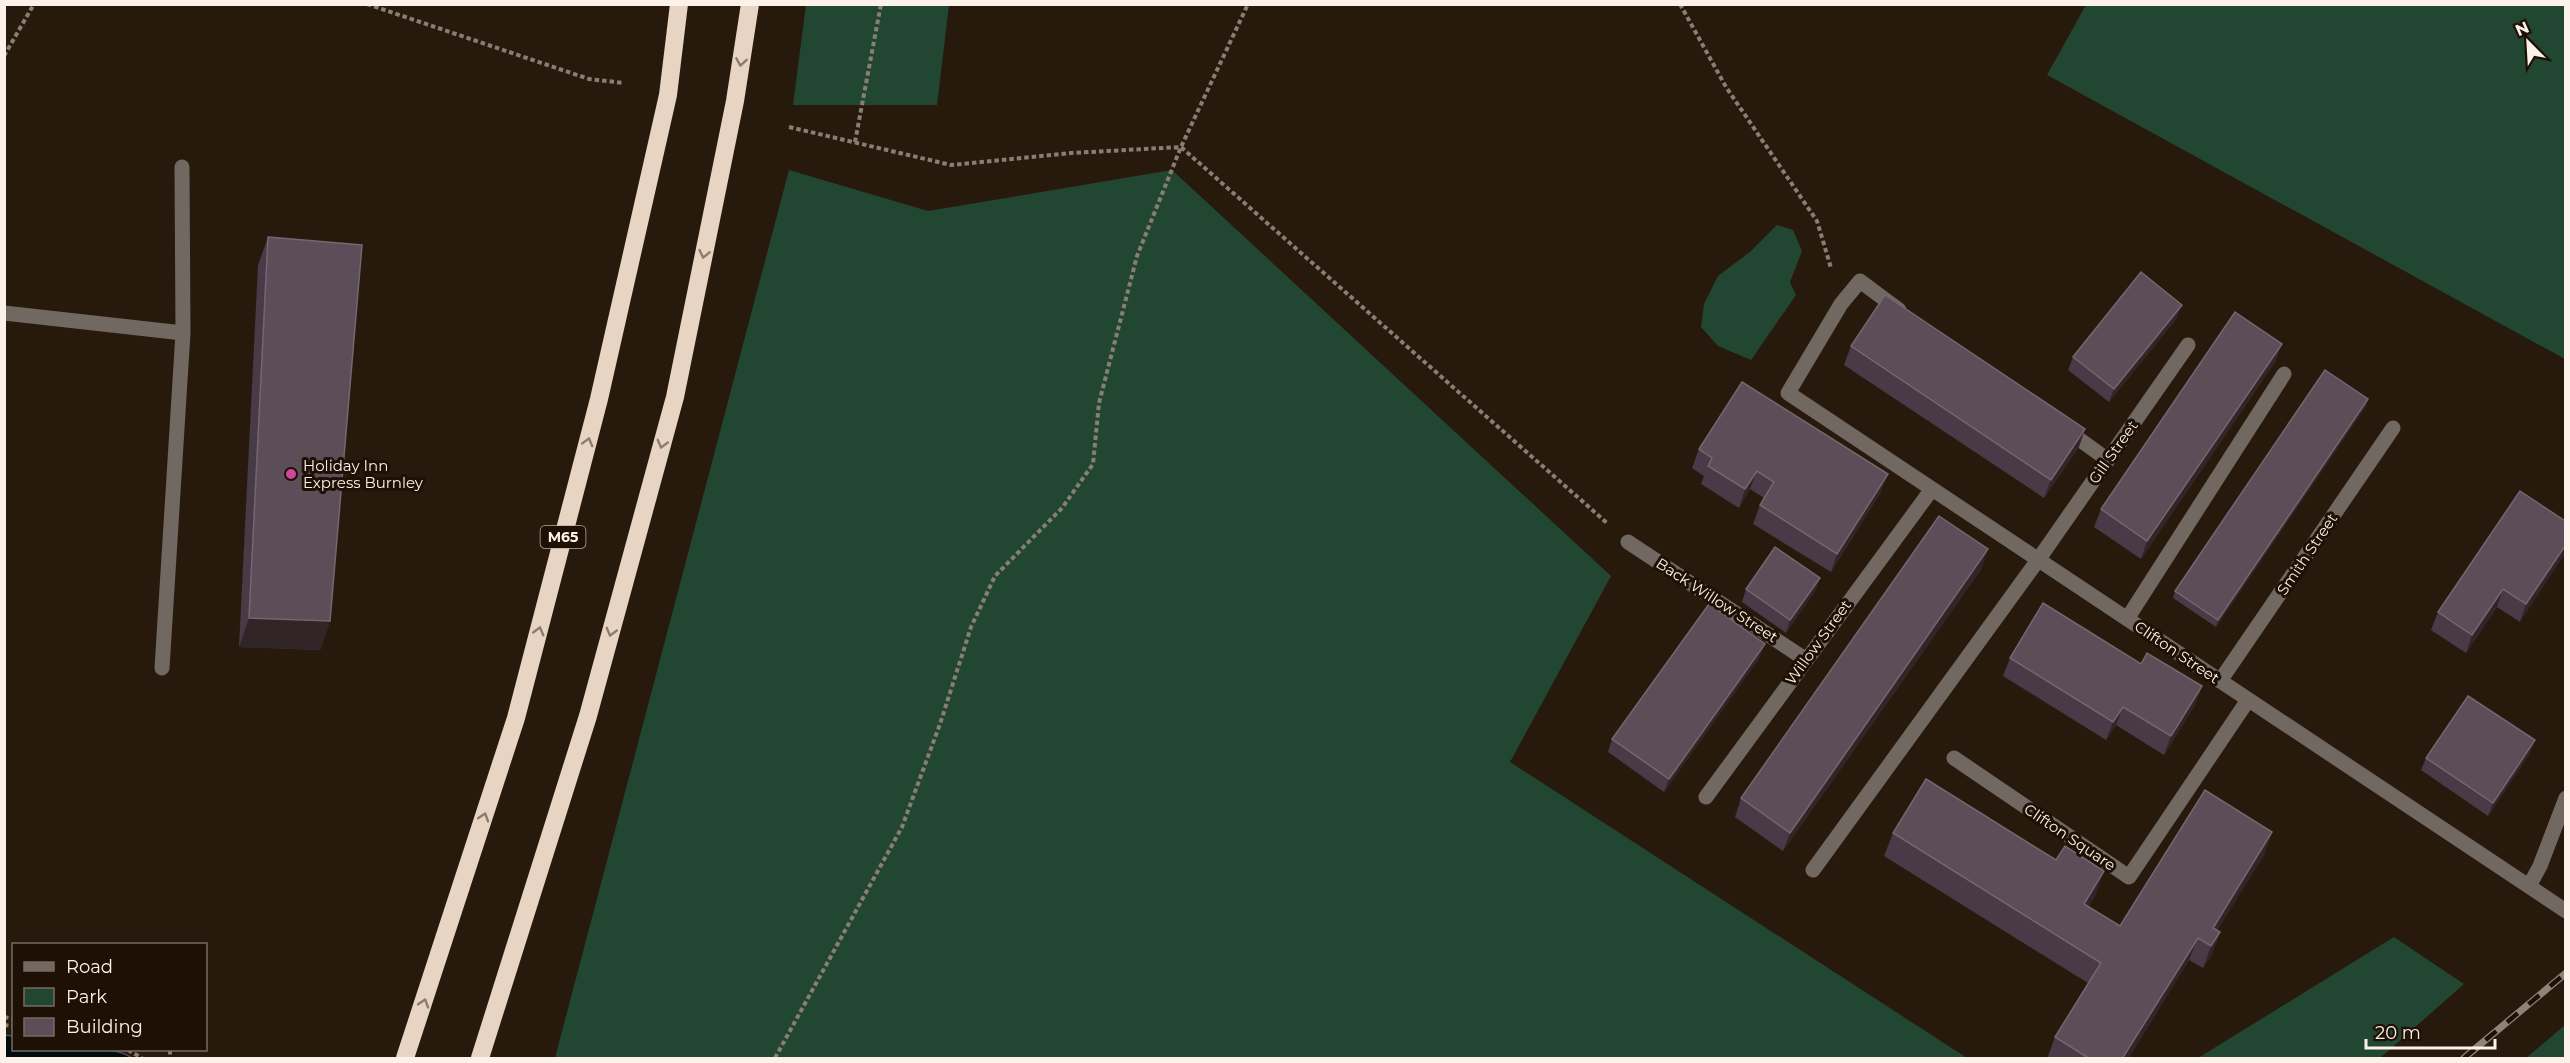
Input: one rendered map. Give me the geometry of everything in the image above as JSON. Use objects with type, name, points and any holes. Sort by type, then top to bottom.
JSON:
[{"type":"highway","name":"M65","points":[[405,1059],[516,718],[599,399],[668,96],[680,4]]},
{"type":"highway","points":[[480,1059],[588,716],[675,397],[735,101],[750,4]]},
{"type":"street","points":[[162,668],[183,333],[182,167]]},
{"type":"street","points":[[1841,303],[1860,281],[1907,316]]},
{"type":"street","name":"Clifton Street","points":[[1841,303],[1788,393],[2565,911]]},
{"type":"street","points":[[4,313],[183,333]]},
{"type":"street","name":"Gill Street","points":[[1812,870],[2038,560],[2188,345]]},
{"type":"street","points":[[2127,619],[2284,374]]},
{"type":"street","points":[[2051,419],[2108,460]]},
{"type":"street","name":"Smith Street","points":[[2220,681],[2393,428]]},
{"type":"street","name":"Willow Street","points":[[1706,797],[1805,659],[1932,489]]},
{"type":"street","name":"Back Willow Street","points":[[1628,542],[1805,659]]},
{"type":"street","name":"Clifton Square","points":[[1954,758],[2129,877],[2248,700]]},
{"type":"street","points":[[2529,886],[2540,866],[2565,798]]},
{"type":"path","points":[[4,56],[34,4]]},
{"type":"path","points":[[367,4],[589,79],[624,83]]},
{"type":"path","points":[[855,141],[881,4]]},
{"type":"path","points":[[775,1059],[902,827],[940,724],[971,627],[994,576],[1062,508],[1093,464],[1100,403],[1137,256],[1181,147],[1248,4]]},
{"type":"path","points":[[1680,4],[1726,87],[1817,221],[1841,303]]},
{"type":"path","points":[[789,127],[951,165],[1071,153],[1181,147],[1628,542]]},
{"type":"green space","points":[[806,5],[949,5],[937,105],[793,105]]},
{"type":"green space","points":[[2086,5],[2565,5],[2565,359],[2047,75]]},
{"type":"green space","points":[[789,170],[928,211],[1172,170],[1611,576],[1510,762],[1967,1058],[555,1058]]},
{"type":"green space","points":[[1777,225],[1793,230],[1802,251],[1790,282],[1796,295],[1751,360],[1718,346],[1701,327],[1704,304],[1718,276],[1750,252]]},
{"type":"green space","points":[[2394,937],[2464,984],[2380,1058],[2198,1058]]},
{"type":"green space","points":[[2565,1025],[2565,1058],[2526,1058]]},
{"type":"shaded area","points":[[5,1035],[12,1036],[12,1051],[113,1051],[132,1058],[5,1058]]},
{"type":"building","points":[[268,237],[362,245],[330,621],[249,618]]},
{"type":"building","points":[[2141,272],[2182,305],[2114,389],[2073,357]]},
{"type":"building","points":[[1885,295],[2085,429],[2051,480],[1851,346]]},
{"type":"building","points":[[2235,312],[2282,344],[2147,541],[2101,509]]},
{"type":"building","points":[[2325,370],[2368,399],[2218,620],[2175,591]]},
{"type":"building","points":[[1742,382],[1888,474],[1837,554],[1760,505],[1774,482],[1757,471],[1745,489],[1708,466],[1712,458],[1699,449]]},
{"type":"building","points":[[2520,491],[2565,521],[2565,546],[2526,604],[2503,589],[2472,635],[2438,612]]},
{"type":"building","points":[[1939,516],[1988,549],[1790,833],[1741,798]]},
{"type":"building","points":[[1775,547],[1820,578],[1790,620],[1746,589]]},
{"type":"building","points":[[2043,603],[2141,664],[2147,653],[2202,686],[2171,736],[2123,707],[2113,722],[2010,658]]},
{"type":"building","points":[[1709,604],[1765,644],[1669,779],[1612,739]]},
{"type":"building","points":[[2468,696],[2535,740],[2493,803],[2426,758]]},
{"type":"building","points":[[1926,779],[2056,860],[2065,846],[2104,871],[2084,904],[2120,926],[2205,790],[2272,832],[2213,928],[2220,932],[2211,946],[2198,938],[2122,1059],[2090,1059],[2055,1037],[2101,963],[1893,833]]},
{"type":"railway","points":[[2464,1058],[2566,973]]},
{"type":"place","name":"Holiday Inn Express Burnley","points":[[291,474]]}]
